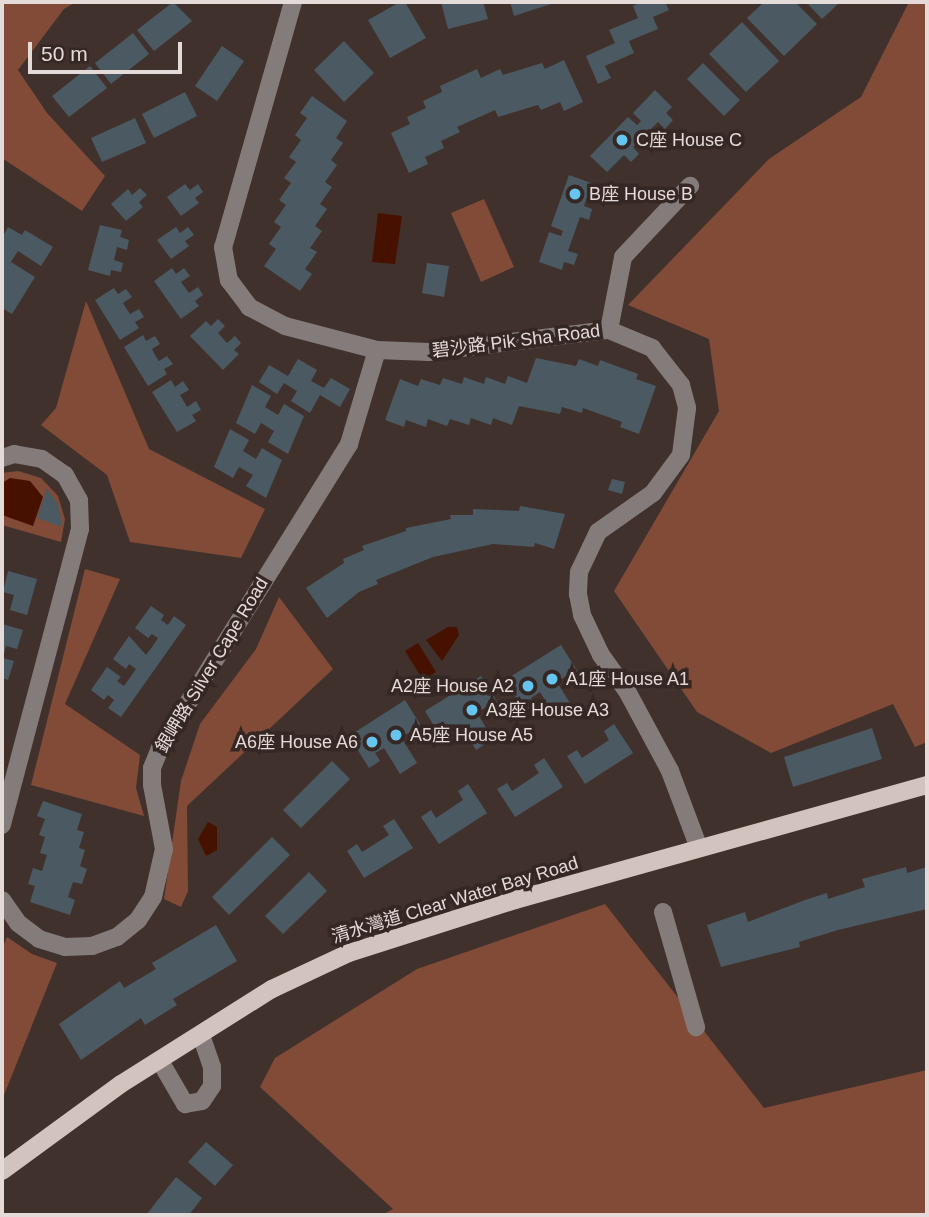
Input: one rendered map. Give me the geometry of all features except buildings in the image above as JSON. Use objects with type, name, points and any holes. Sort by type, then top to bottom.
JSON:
[{"type":"main road","name":"清水灣道 Clear Water Bay Road","points":[[2,1171],[160,1061],[272,989],[349,953],[699,848],[927,785]]},
{"type":"street","name":"碧沙路 Pik Sha Road","points":[[293,2],[226,230],[224,263],[237,295],[262,317],[377,350],[429,352],[609,330],[632,336],[669,365],[684,397],[687,432],[670,476],[598,532],[579,572],[580,603],[601,656],[654,738],[699,848]]},
{"type":"street","points":[[609,330],[623,257],[690,186]]},
{"type":"street","name":"銀岬路 Silver Cape Road","points":[[2,900],[18,923],[39,939],[65,947],[92,946],[117,937],[138,920],[153,897],[164,849],[152,785],[152,768],[160,748],[344,453],[361,415],[377,350]]},
{"type":"street","points":[[2,458],[14,454],[42,459],[65,475],[79,500],[80,529],[2,825]]},
{"type":"street","points":[[663,912],[696,1027]]},
{"type":"street","points":[[160,1061],[185,1104],[202,1101],[212,1086],[212,1068],[201,1035]]},
{"type":"shaded area","points":[[2,2],[76,2],[64,9],[18,70],[47,113],[105,176],[82,211],[2,158]]},
{"type":"shaded area","points":[[909,2],[927,2],[927,742],[915,747],[893,704],[771,753],[697,712],[614,591],[719,411],[709,339],[628,305],[769,159],[861,97]]},
{"type":"shaded area","points":[[484,199],[514,267],[481,282],[451,213]]},
{"type":"shaded area","points":[[378,213],[402,216],[395,264],[372,262]]},
{"type":"shaded area","points":[[86,301],[149,449],[265,509],[241,558],[130,542],[107,475],[41,425],[56,408]]},
{"type":"shaded area","points":[[18,471],[41,478],[58,496],[65,519],[61,542],[2,525],[2,473]]},
{"type":"shaded area","points":[[10,478],[30,481],[43,497],[33,526],[2,515],[2,483]]},
{"type":"shaded area","points":[[85,569],[120,579],[65,704],[140,755],[136,788],[144,816],[31,785]]},
{"type":"shaded area","points":[[279,597],[333,669],[187,806],[188,891],[181,907],[164,899],[181,781],[200,724],[256,649]]},
{"type":"shaded area","points":[[448,627],[457,627],[459,635],[442,661],[426,640]]},
{"type":"shaded area","points":[[418,643],[436,672],[423,680],[405,651]]},
{"type":"shaded area","points":[[208,822],[217,827],[217,850],[206,856],[198,839]]},
{"type":"shaded area","points":[[605,904],[764,1108],[927,1070],[927,1215],[382,1215],[393,1209],[260,1087],[275,1058],[417,969]]},
{"type":"shaded area","points":[[7,937],[32,954],[57,963],[4,1095],[2,949]]},
{"type":"place","name":"C座 House C","points":[[622,140]]},
{"type":"place","name":"B座 House B","points":[[575,194]]},
{"type":"place","name":"A1座 House A1","points":[[552,679]]},
{"type":"place","name":"A2座 House A2","points":[[528,686]]},
{"type":"place","name":"A3座 House A3","points":[[472,710]]},
{"type":"place","name":"A5座 House A5","points":[[396,735]]},
{"type":"place","name":"A6座 House A6","points":[[372,742]]}]
